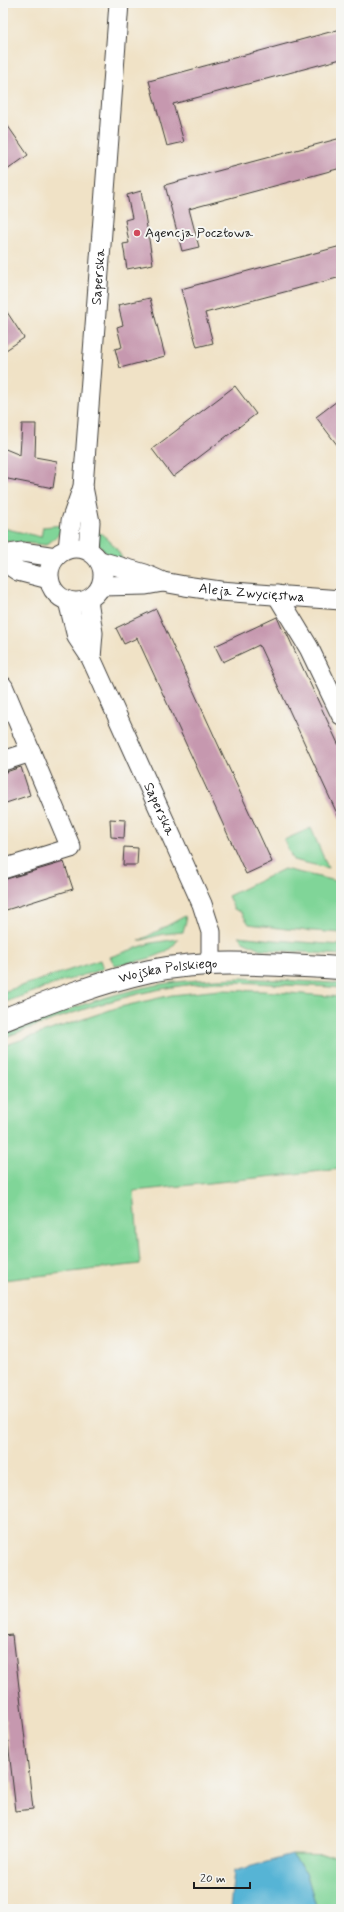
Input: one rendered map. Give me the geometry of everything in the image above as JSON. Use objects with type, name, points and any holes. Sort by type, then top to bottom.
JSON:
[{"type":"street","name":"Saperska","points":[[62,553],[83,487],[119,3]]},
{"type":"street","points":[[62,553],[51,564],[49,578],[56,593],[68,601],[75,603],[88,600],[96,594],[101,586],[103,576],[94,556],[90,522],[83,487]]},
{"type":"street","points":[[3,555],[22,552],[62,553],[94,556]]},
{"type":"street","name":"Aleja Zwycięstwa","points":[[94,556],[163,582],[220,591],[341,600]]},
{"type":"street","points":[[3,561],[18,571],[49,578]]},
{"type":"street","name":"Aleja Zwycięstwa","points":[[101,586],[146,585],[163,582]]},
{"type":"street","points":[[278,595],[309,648],[341,715]]},
{"type":"street","name":"Saperska","points":[[88,600],[93,633],[91,658]]},
{"type":"street","name":"Saperska","points":[[68,601],[76,637],[91,658],[202,904],[211,932],[211,964]]},
{"type":"street","points":[[3,686],[71,848],[3,869]]},
{"type":"street","points":[[3,760],[31,752]]},
{"type":"street","name":"Wojska Polskiego","points":[[3,1020],[81,991],[150,971],[211,964],[237,963],[341,968]]},
{"type":"green space","points":[[62,525],[59,534],[46,545],[3,541],[3,528],[41,537],[43,527]]},
{"type":"green space","points":[[95,531],[103,535],[112,544],[120,554],[123,562],[104,551],[98,543]]},
{"type":"green space","points":[[311,828],[328,868],[293,860],[284,840]]},
{"type":"green space","points":[[284,869],[341,882],[341,933],[286,929],[249,924],[241,912],[234,909],[228,896]]},
{"type":"green space","points":[[185,916],[186,921],[183,932],[163,934],[139,941]]},
{"type":"green space","points":[[238,936],[341,945],[341,955],[260,949],[243,941]]},
{"type":"green space","points":[[178,939],[173,946],[166,951],[150,958],[115,965],[110,957],[151,943]]},
{"type":"green space","points":[[100,960],[103,969],[52,985],[3,1003],[3,992]]},
{"type":"green space","points":[[241,978],[334,983],[341,984],[341,988],[230,982],[170,987],[98,1005],[3,1038],[3,1034],[117,994],[177,982]]},
{"type":"green space","points":[[220,990],[263,991],[341,997],[341,1169],[134,1191],[140,1264],[3,1280],[3,1046],[116,1008],[172,995]]},
{"type":"green space","points":[[292,1855],[341,1856],[341,1909],[317,1909],[306,1872]]},
{"type":"water","points":[[292,1855],[306,1872],[317,1909],[230,1909],[234,1871]]},
{"type":"building","points":[[341,29],[341,59],[173,104],[184,142],[167,146],[149,81]]},
{"type":"building","points":[[3,119],[28,155],[3,173]]},
{"type":"building","points":[[341,138],[341,168],[189,209],[199,247],[182,251],[165,185]]},
{"type":"building","points":[[141,191],[153,264],[127,269],[123,244],[129,243],[125,220],[132,218],[127,195]]},
{"type":"building","points":[[341,246],[341,277],[205,313],[213,343],[197,347],[181,289]]},
{"type":"building","points":[[150,298],[165,356],[120,368],[115,349],[122,347],[117,327],[123,325],[118,305]]},
{"type":"building","points":[[3,306],[24,338],[3,352]]},
{"type":"building","points":[[235,386],[256,414],[173,477],[152,449]]},
{"type":"building","points":[[341,398],[341,450],[316,417]]},
{"type":"building","points":[[22,424],[36,424],[35,457],[57,461],[53,488],[3,478],[3,448],[20,455]]},
{"type":"building","points":[[156,609],[272,862],[246,874],[137,638],[124,644],[116,628]]},
{"type":"building","points":[[277,617],[284,633],[286,632],[341,750],[341,822],[259,645],[223,662],[215,646]]},
{"type":"building","points":[[21,767],[30,795],[3,804],[3,773]]},
{"type":"building","points":[[110,819],[125,820],[124,838],[111,837]]},
{"type":"building","points":[[124,847],[138,848],[137,865],[123,865]]},
{"type":"building","points":[[64,862],[73,889],[3,911],[3,880]]},
{"type":"building","points":[[13,1635],[33,1809],[16,1811],[3,1699],[3,1636]]},
{"type":"place","name":"Agencja Pocztowa","points":[[137,233]]}]
